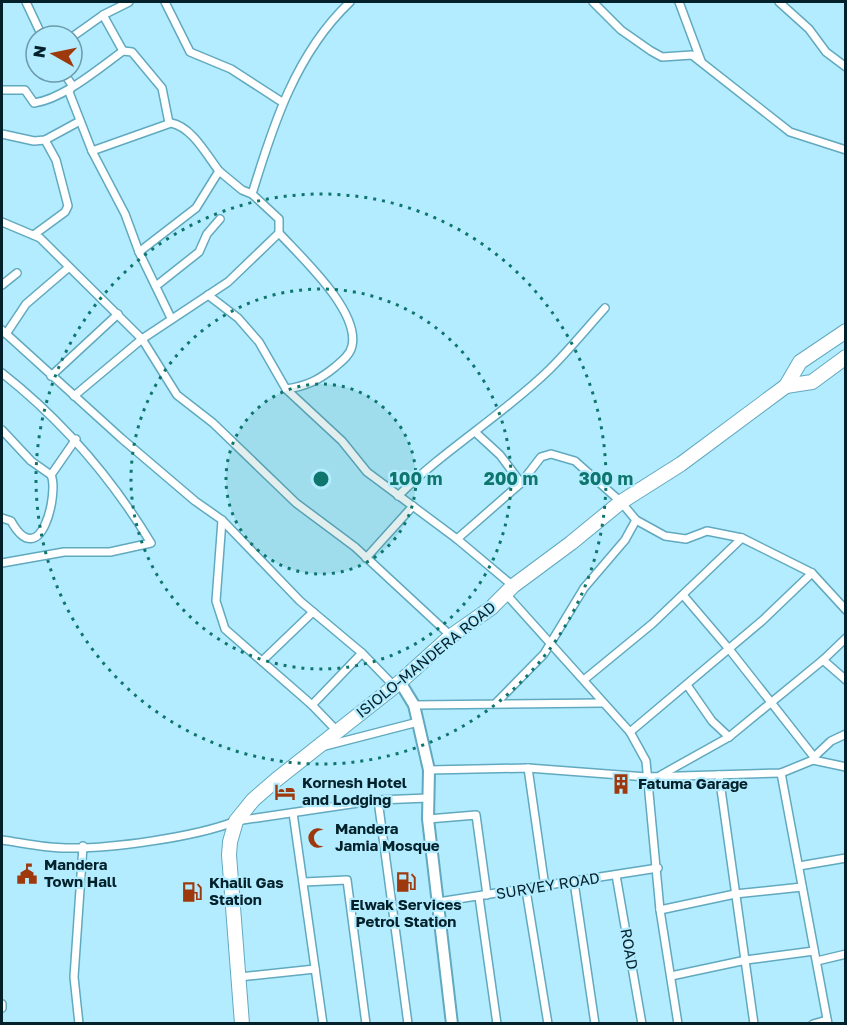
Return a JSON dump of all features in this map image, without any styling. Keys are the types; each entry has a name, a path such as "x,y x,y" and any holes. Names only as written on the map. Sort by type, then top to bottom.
{"highway":[{"path":"786,386 800,362 846,330"},
{"path":"786,386 812,382 846,357"},
{"name":"ISIOLO-MANDERA ROAD","path":"242,1023 229,855 236,821 253,800 397,684 451,636 491,608 509,589 541,567 621,502 681,464 786,386"}],"main road":[{"path":"397,684 414,705 429,771 428,819 452,1023"}],"street":[{"path":"26,2 36,24"},
{"path":"84,28 103,15 129,2"},
{"path":"165,2 190,52 231,69 282,102"},
{"path":"252,194 282,102 308,54 333,18 350,2"},
{"path":"593,2 637,43 662,57 680,53 692,55 790,132 846,150"},
{"path":"603,11 605,2"},
{"path":"679,2 701,61"},
{"path":"779,2 809,29 826,52 846,67"},
{"path":"103,15 123,51 135,54 162,88 169,123"},
{"path":"2,90 25,90 34,103 58,96 123,51"},
{"path":"72,85 69,92 92,151 125,214 139,252 171,318"},
{"path":"2,134 34,141 45,140 80,121"},
{"path":"92,151 169,123 179,124 192,136 219,171 242,190 252,194 279,219 279,233 336,298 352,337 350,352 326,374 306,387 286,389"},
{"path":"35,234 67,209 59,170 45,140"},
{"path":"139,252 196,208 219,171"},
{"path":"156,286 199,252 207,234 220,219"},
{"path":"2,222 35,234 142,339 177,395 213,423 296,503 332,528 451,636"},
{"path":"74,396 142,339 228,282 279,233"},
{"path":"68,268 26,304 4,332 51,376 195,501 222,520 313,612 397,684"},
{"path":"2,285 17,273"},
{"path":"208,294 238,318 259,342 286,389 342,441 367,472 457,539 509,589 550,642 630,732 646,761 660,910 678,1023"},
{"path":"398,495 435,460 475,432 549,370 605,308"},
{"path":"51,376 118,314"},
{"path":"2,373 53,415 76,439 116,486 151,543 110,552 64,552 2,563"},
{"path":"2,430 31,461 51,475 53,481 43,530 38,537 26,538 18,533 11,521 2,518"},
{"path":"475,432 500,455 521,483"},
{"path":"51,475 76,439"},
{"path":"457,539 521,483 541,457 551,454 575,460 621,502 636,520 665,536 686,539 707,531 742,538 812,573 846,610"},
{"path":"366,558 413,506"},
{"path":"222,520 216,580 219,615 225,629 312,705 338,732"},
{"path":"496,703 532,669 584,588 625,540 636,520"},
{"path":"585,679 683,595 742,538"},
{"path":"630,732 729,649 812,573"},
{"path":"683,595 772,702 814,759 846,767"},
{"path":"262,661 313,612"},
{"path":"659,777 729,737 823,660 846,638"},
{"path":"312,705 362,652"},
{"path":"823,660 846,680"},
{"path":"687,685 701,708 729,737"},
{"path":"414,705 602,703"},
{"path":"316,749 418,722"},
{"path":"429,771 528,768 647,777 782,773 814,759 831,741 846,734"},
{"path":"528,768 545,886"},
{"path":"782,773 827,1022 813,1023"},
{"path":"719,775 754,1023"},
{"path":"2,840 67,848 165,838 219,828 236,821 378,800 428,798"},
{"path":"378,800 408,1023"},
{"path":"293,813 323,1023"},
{"path":"428,819 476,815 487,895"},
{"path":"79,1023 74,977 83,846"},
{"path":"799,866 846,858"},
{"name":"SURVEY ROAD","path":"438,902 657,868"},
{"name":"ROAD","path":"616,875 642,1023"},
{"path":"304,882 347,880 366,1023"},
{"path":"574,882 595,1023"},
{"path":"660,910 735,894 802,887"},
{"path":"526,890 548,1023"},
{"path":"479,897 497,1023"},
{"path":"671,976 746,960 814,951"},
{"path":"817,961 846,954"},
{"path":"239,977 315,969"}],"place":[{"name":"Fatuma Garage","path":"621,784"},
{"name":"Kornesh Hotel and Lodging","path":"285,792"},
{"name":"Mandera Jamia Mosque","path":"318,838"},
{"name":"Mandera Town Hall","path":"27,874"},
{"name":"Elwak Services Petrol Station","path":"406,882"},
{"name":"Khalil Gas Station","path":"192,892"}]}
